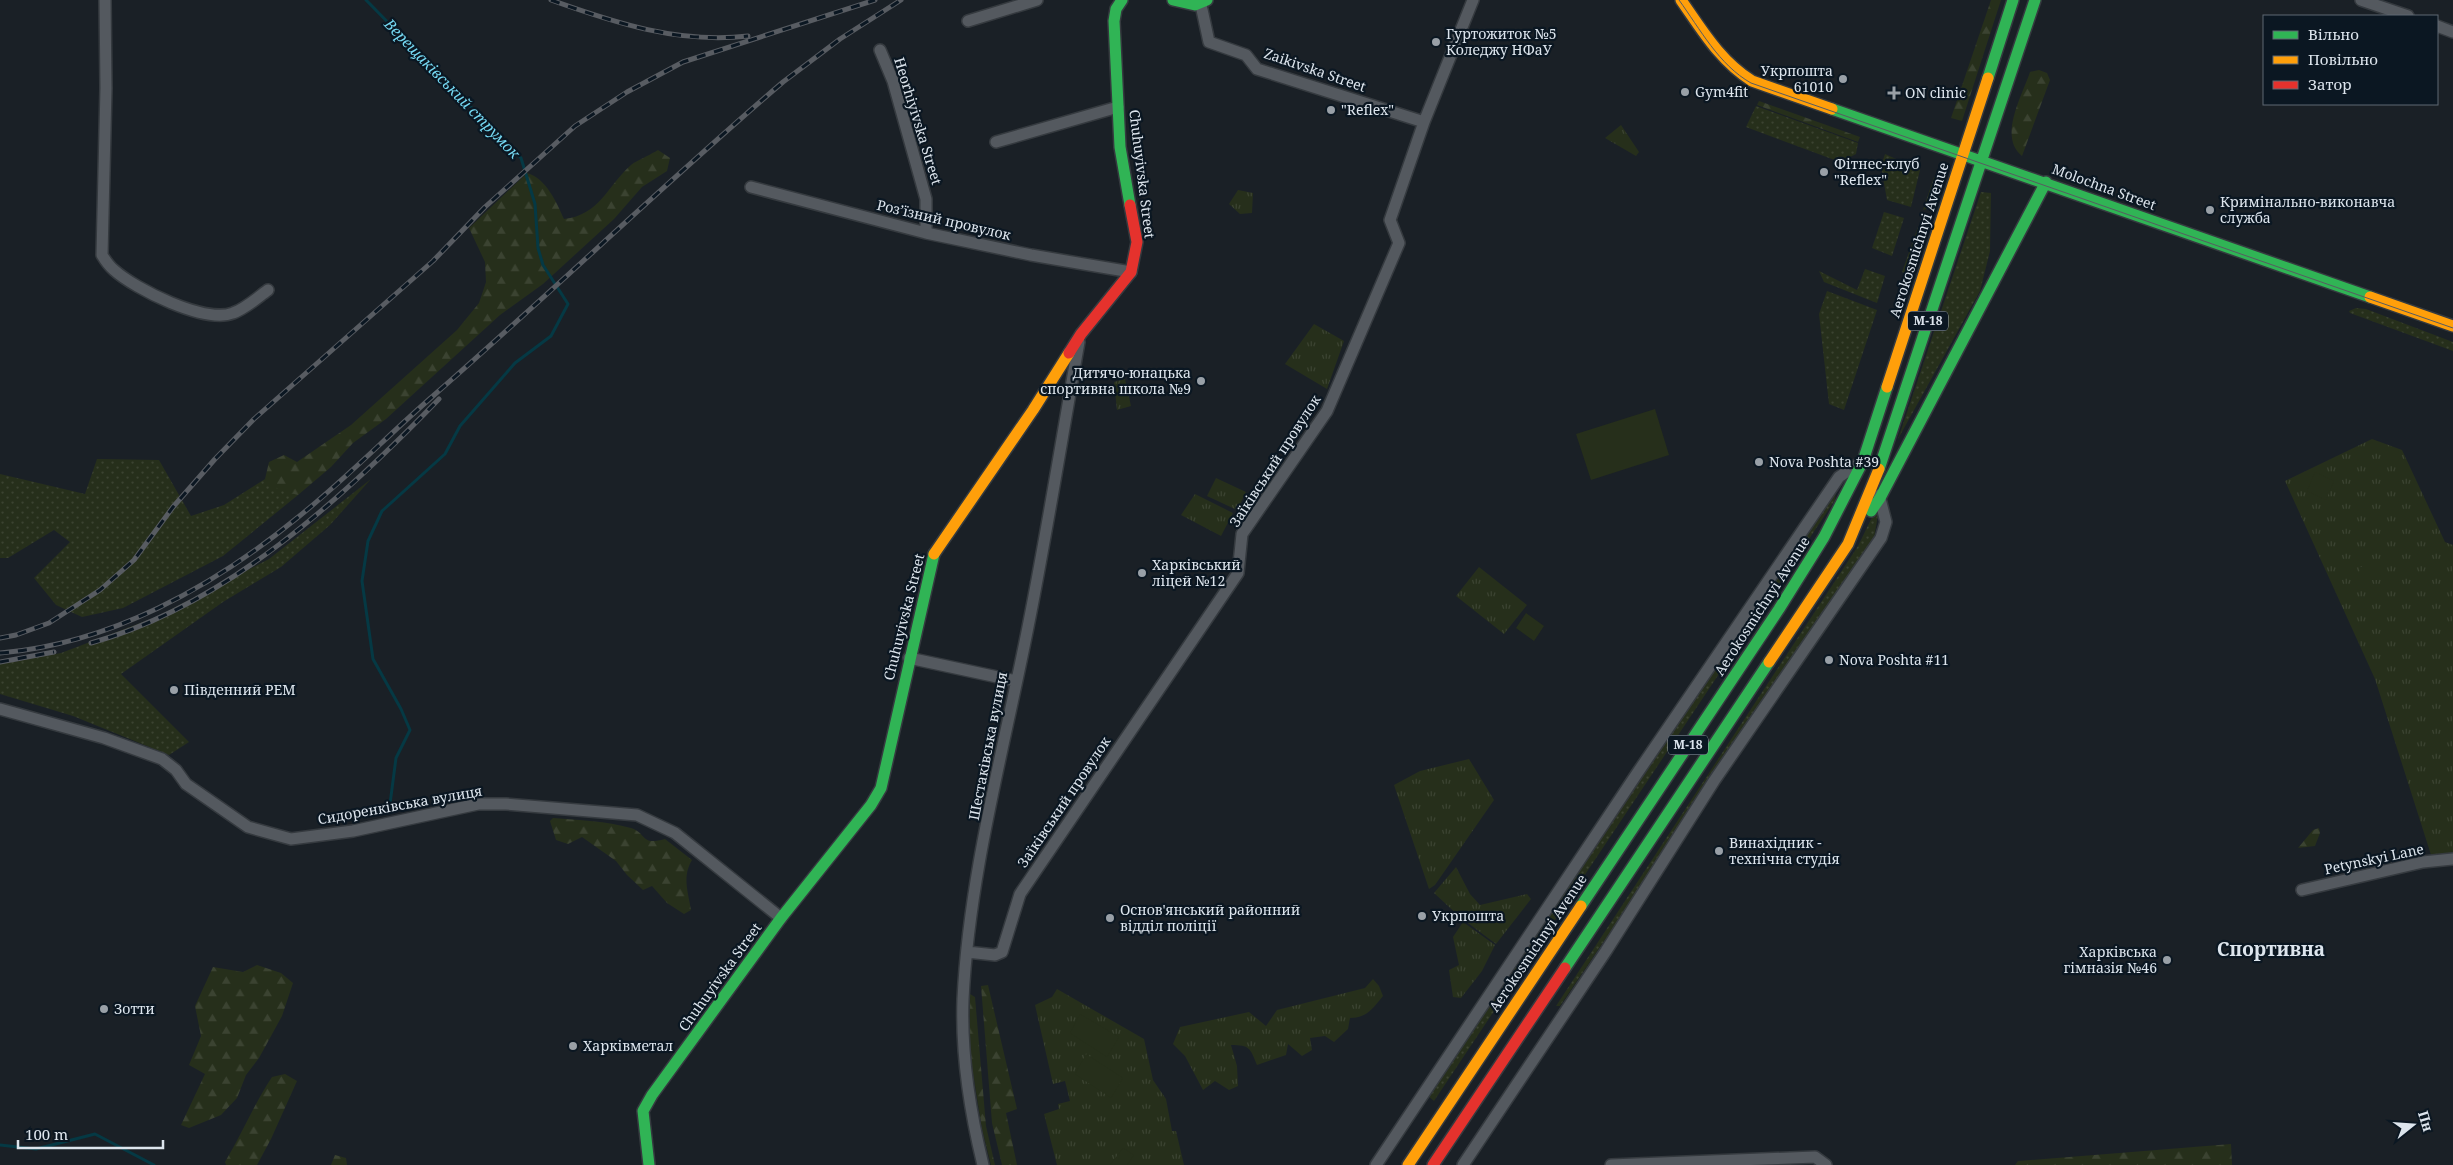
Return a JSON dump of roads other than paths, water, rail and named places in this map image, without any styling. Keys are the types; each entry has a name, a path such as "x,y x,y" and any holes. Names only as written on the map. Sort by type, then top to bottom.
{"main road":[{"name":"Chuhuyivska Street","path":"649,1165 643,1111 781,918 871,806 881,788 932,556 1033,410 1081,334 1131,272 1137,242 1120,147 1114,21 1116,9 1122,0"},
{"name":"Zaikivska Street","path":"1173,0 1204,2"},
{"name":"Molochna Street","path":"1682,0 1721,55 1745,78 2453,326"},
{"name":"Aerokosmichnyi Avenue","path":"1408,1165 1789,594 1829,531 1848,495 1863,461 2013,0"},
{"name":"М-18","path":"1433,1165 1848,544 1874,481 2035,0"},
{"path":"1848,544 1880,498 2046,182"},
{"path":"1891,430 1892,440 1897,444 1904,443 1915,434"}],"street":[{"path":"105,0 106,88 102,255 113,270 138,286 165,300 212,316 232,314 268,290"},
{"path":"968,21 1037,0"},
{"name":"Заїківський провулок","path":"967,952 995,955 1002,952 1020,894 1238,573 1242,534 1327,411 1399,243 1390,220 1424,122 1473,0"},
{"path":"2361,0 2405,15"},
{"name":"Zaikivska Street","path":"1204,2 1209,42 1246,55 1257,69 1424,122"},
{"path":"2438,26 2453,32"},
{"name":"Heorhiyivska Street","path":"880,50 893,81 926,199 926,233"},
{"path":"996,142 1118,107"},
{"name":"Роз’їзний провулок","path":"752,187 926,233 1031,255 1131,272"},
{"name":"Шестаківська вулиця","path":"983,1165 976,1134 965,1059 963,1000 967,952 981,856 1028,627 1081,334"},
{"path":"1376,1165 1638,772 1839,477 1863,461"},
{"path":"1463,1165 1606,951 1714,782 1881,538 1886,522 1874,481"},
{"path":"909,658 1016,681"},
{"name":"Сидоренківська вулиця","path":"0,709 104,738 162,759 176,770 186,784 248,827 291,838 353,831 478,804 506,804 638,815 675,833 781,918"},
{"name":"Petynskyi Lane","path":"2302,890 2423,862 2453,859"},
{"path":"1611,1165 1815,1157 1826,1165"}],"waterway":[{"name":"Верещаківський струмок","path":"366,0 521,158 535,204 538,248 543,265 568,304 551,336 515,363 460,426 445,454 382,511 368,541 362,581 373,659 401,709 410,730 396,758 390,804"},
{"name":"Верещаківський струмок","path":"0,1145 36,1149 95,1134 154,1165"}],"tram line":[{"path":"1679,0 1729,67 1751,83 2453,328"}],"railway":[{"path":"551,0 623,24 648,30 697,37 748,36"},
{"path":"0,638 16,635 49,623 100,590 134,560 173,507 215,459 254,419 433,261 485,207 575,126 627,92 683,62 875,0"},
{"path":"0,653 41,647 81,638 120,625 195,589 265,543 332,489 416,411 783,82 840,39 901,0"},
{"path":"91,643 141,626 189,603 236,575 280,544 323,510 363,474 439,399"},
{"path":"0,662 54,652"}],"place":[{"name":"Гуртожиток №5 Коледжу НФаУ","path":"1436,42"},
{"name":"Укрпошта 61010","path":"1843,79"},
{"name":"Gym4fit","path":"1685,92"},
{"name":"ON clinic","path":"1894,93"},
{"name":"\"Reflex\"","path":"1331,110"},
{"name":"Фітнес-клуб \"Reflex\"","path":"1824,172"},
{"name":"Кримінально-виконавча служба","path":"2210,210"},
{"name":"Дитячо-юнацька спортивна школа №9","path":"1201,381"},
{"name":"Nova Poshta #39","path":"1759,462"},
{"name":"Харківський ліцей №12","path":"1142,573"},
{"name":"Nova Poshta #11","path":"1829,660"},
{"name":"Південний РЕМ","path":"174,690"},
{"name":"Винахідник - технічна студія","path":"1719,851"},
{"name":"Укрпошта","path":"1422,916"},
{"name":"Основ'янський районний відділ поліції","path":"1110,918"},
{"name":"Харківська гімназія №46","path":"2167,960"},
{"name":"Зотти","path":"104,1009"},
{"name":"Харківметал","path":"573,1046"}],"district":[{"name":"Спортивна","path":"2271,949"}]}
